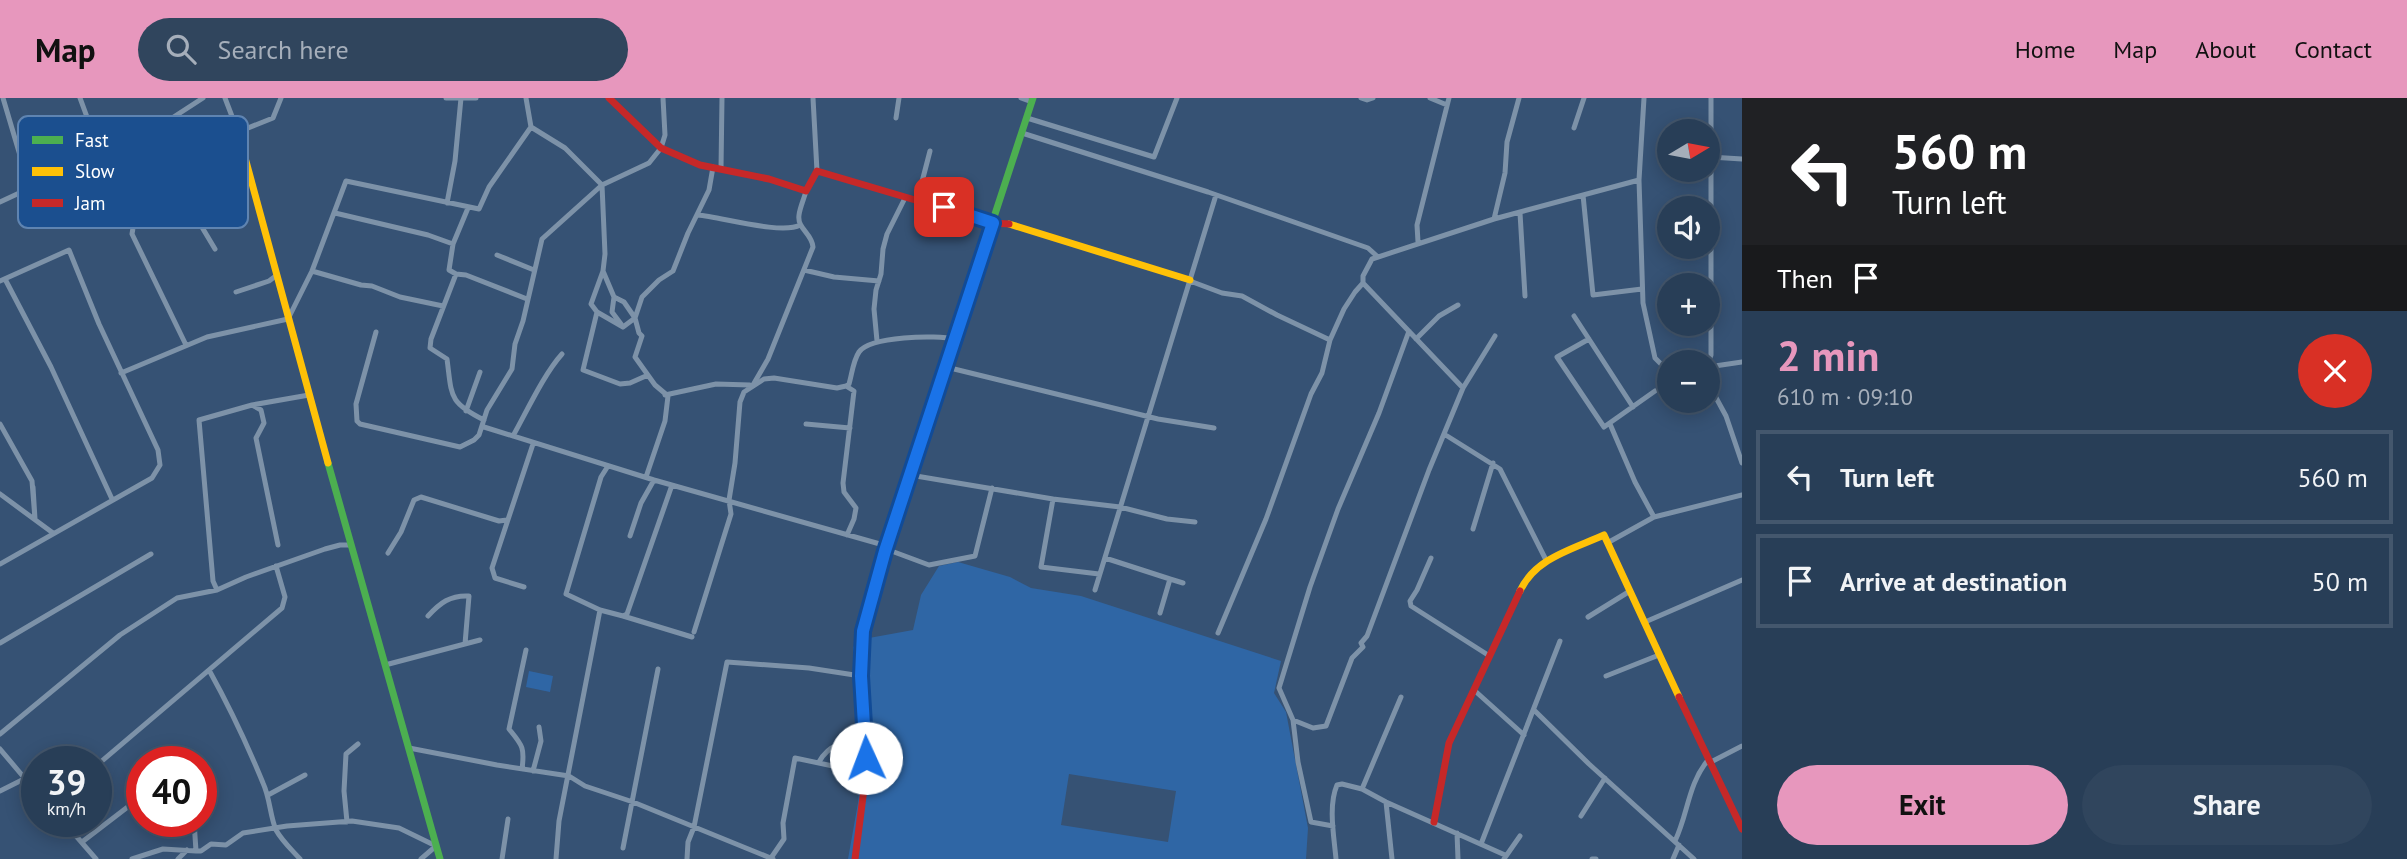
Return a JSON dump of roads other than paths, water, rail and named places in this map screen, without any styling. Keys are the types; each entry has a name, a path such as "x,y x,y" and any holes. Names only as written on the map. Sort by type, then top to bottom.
{"street":[{"path":"4,98 18,147"},
{"path":"79,98 86,116"},
{"path":"175,116 203,98"},
{"path":"225,98 232,116"},
{"path":"248,128 273,118 281,98"},
{"path":"446,98 476,98"},
{"path":"447,203 455,161 461,98"},
{"path":"288,319 312,271 346,181 477,210 481,208 489,187 531,127 526,98"},
{"path":"609,98 661,148 700,165 769,179 806,191"},
{"path":"376,332 356,404 357,421 360,424 460,447 474,440 496,394 512,369 515,344 539,247 546,234 602,185 649,163 661,148 665,135 663,98"},
{"path":"623,327 635,318 642,297 659,280 673,271 683,242 709,190 717,168 722,98"},
{"path":"753,385 768,359 813,243 800,225 799,216 806,191 817,171 813,98"},
{"path":"896,118 899,98"},
{"path":"855,859 866,773 861,676 863,631 910,475 1033,100 1021,98"},
{"path":"1027,118 1154,157 1177,98"},
{"path":"1361,98 1373,98"},
{"path":"1430,98 1447,105"},
{"path":"1418,243 1417,225 1449,98"},
{"path":"1494,219 1505,173 1507,142 1519,98"},
{"path":"1574,128 1584,98"},
{"path":"1644,98 1639,180 1642,289 1657,360"},
{"path":"1711,98 1711,119"},
{"path":"531,127 565,148 602,185 605,238 603,271 591,304 597,312 623,327"},
{"path":"1022,133 1216,195 1368,248 1378,257"},
{"path":"918,201 930,151"},
{"path":"1720,158 1742,159"},
{"path":"248,163 288,319 440,859"},
{"path":"817,171 993,223 1004,222 1190,280 1222,293 1242,296 1277,316 1330,340"},
{"path":"1218,633 1266,519 1311,394 1322,373 1330,340 1344,309 1363,283 1363,275 1372,259 1494,219 1639,180"},
{"path":"1710,182 1711,350"},
{"path":"0,202 18,194"},
{"path":"1095,590 1216,195"},
{"path":"1583,195 1593,295 1642,289"},
{"path":"877,341 874,309 887,234 905,198"},
{"path":"468,208 453,244 449,270 527,299"},
{"path":"335,213 428,235 453,244"},
{"path":"1520,213 1525,296"},
{"path":"698,215 777,227 791,228 800,225"},
{"path":"133,228 132,234 186,345"},
{"path":"202,228 215,249"},
{"path":"0,564 152,478 160,465 158,450 121,373 69,250 3,280 51,367 112,499"},
{"path":"497,255 534,270"},
{"path":"804,270 834,277 879,281"},
{"path":"312,271 372,286 400,297 443,306"},
{"path":"603,271 614,297 612,312 623,327"},
{"path":"456,274 430,348 447,359 450,390 454,399 484,423 513,436 887,547 929,565 975,556 992,488"},
{"path":"236,292 269,281 277,275"},
{"path":"1363,283 1463,388"},
{"path":"614,297 624,302 635,318 642,336 635,357 665,395 668,405 646,477"},
{"path":"1416,339 1439,316 1458,305"},
{"path":"597,312 583,370 620,384 630,383 648,375"},
{"path":"1574,316 1633,407"},
{"path":"121,373 207,337 288,319"},
{"path":"1333,826 1311,822 1298,762 1293,720 1279,688 1284,664 1338,509 1379,413 1409,331"},
{"path":"846,386 861,349 877,341 932,336 955,340"},
{"path":"1293,720 1313,728 1326,726 1352,658 1363,647 1361,643 1367,636 1463,388 1495,337"},
{"path":"1589,339 1557,357 1604,427 1656,391"},
{"path":"513,436 550,367 562,354"},
{"path":"1720,364 1742,362"},
{"path":"946,367 1148,416 1214,428"},
{"path":"466,411 480,372"},
{"path":"608,466 601,477 566,594 600,610 693,635 732,514 729,500 740,402 744,392 753,385 774,378 837,388 846,386 855,394 843,483 845,492 856,508 848,535"},
{"path":"665,395 716,384 753,385"},
{"path":"217,590 213,581 199,421 253,405 309,395"},
{"path":"253,405 261,410 264,423 256,438 278,545"},
{"path":"1720,405 1742,463"},
{"path":"0,424 30,474 36,519"},
{"path":"806,424 850,428"},
{"path":"1610,424 1635,482 1654,517"},
{"path":"1444,434 1493,463 1505,475 1546,560"},
{"path":"524,587 495,578 492,572 534,444"},
{"path":"1473,529 1493,463"},
{"path":"910,475 1120,508 1195,523"},
{"path":"630,536 641,503 654,480"},
{"path":"623,616 631,607 672,485"},
{"path":"0,494 53,533"},
{"path":"1609,542 1654,517 1742,495"},
{"path":"388,554 401,532 414,500 421,497 499,521 508,520"},
{"path":"1053,499 1041,567 1099,575"},
{"path":"1434,822 1449,743 1526,576 1546,560 1604,536 1708,762 1742,829"},
{"path":"0,734 120,635 177,598 217,590 276,566 340,545 351,545"},
{"path":"0,643 151,554"},
{"path":"1105,558 1183,583"},
{"path":"1431,558 1410,601 1411,606 1488,655"},
{"path":"112,752 284,604 285,597 276,566"},
{"path":"1160,613 1170,579"},
{"path":"1644,622 1742,580"},
{"path":"1588,617 1630,590"},
{"path":"428,616 441,601 469,596 465,644"},
{"path":"556,859 559,821 600,610"},
{"path":"385,665 480,640"},
{"path":"1481,844 1560,641"},
{"path":"522,769 521,741 509,729 526,650"},
{"path":"1606,676 1659,654"},
{"path":"687,859 688,842 694,827 727,662 809,668 861,676"},
{"path":"623,848 658,669"},
{"path":"209,670 226,701 268,795 275,829 300,859"},
{"path":"1474,690 1524,735"},
{"path":"1362,789 1401,697"},
{"path":"1534,710 1694,859"},
{"path":"533,771 541,741 539,727"},
{"path":"819,762 831,746 839,743 866,743"},
{"path":"347,822 344,791 346,754 358,744"},
{"path":"1673,859 1689,794 1699,770 1708,762 1742,746"},
{"path":"409,748 569,776 585,786 633,802 772,858 784,839 783,823 795,758 866,773"},
{"path":"0,749 21,775"},
{"path":"268,795 305,775"},
{"path":"1581,816 1605,778"},
{"path":"0,791 21,780"},
{"path":"1336,859 1334,797 1337,785 1342,783 1362,789 1386,803 1434,822 1505,857 1520,836"},
{"path":"1386,803 1392,859"},
{"path":"82,842 126,808"},
{"path":"502,859 508,819"},
{"path":"132,859 163,849 201,851 211,844 226,845 243,833 362,821 399,828 436,846"},
{"path":"1457,833 1458,859"},
{"path":"77,837 96,859"},
{"path":"195,837 196,851"},
{"path":"421,859 436,846"},
{"path":"178,859 187,850"}]}
